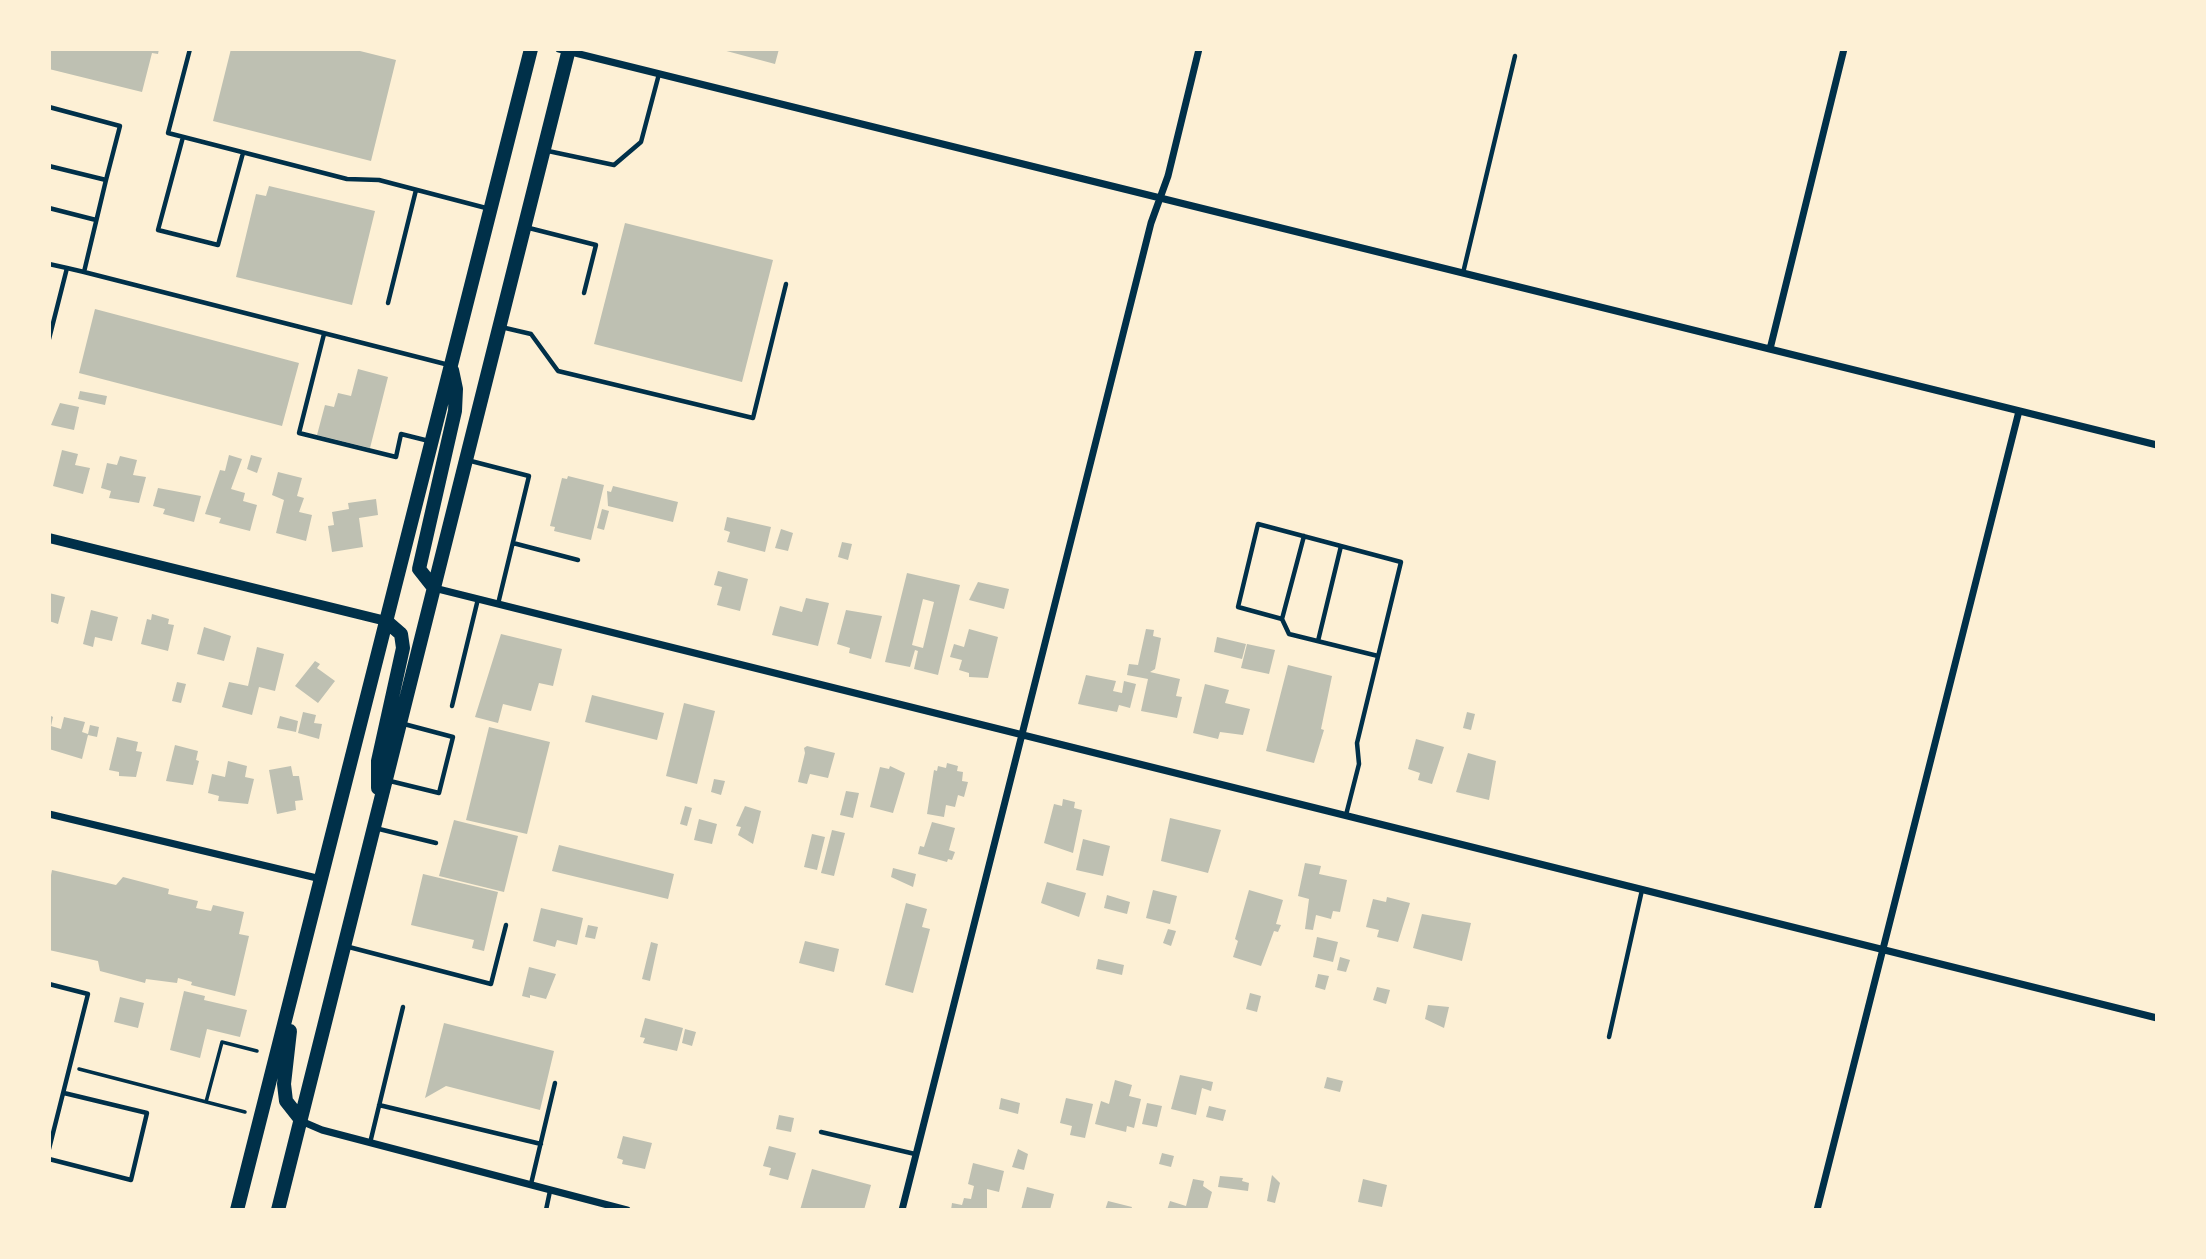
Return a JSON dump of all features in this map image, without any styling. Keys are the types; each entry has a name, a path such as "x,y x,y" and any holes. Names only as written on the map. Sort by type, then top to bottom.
{"main road":[{"path":"237,1210 531,49"},
{"path":"278,1210 544,150 566,50"},
{"path":"434,588 419,569 454,411 456,389 451,366"},
{"path":"375,821 378,761 403,648 401,634 386,621"},
{"path":"297,974 284,1084 286,1101 300,1120"}],"street":[{"path":"902,1210 1147,236 1160,198 1199,49"},
{"path":"1770,349 1844,49"},
{"path":"566,50 2157,445"},
{"path":"1817,1210 2019,411"},
{"path":"49,538 386,621"},
{"path":"434,588 2157,1018"},
{"path":"49,814 321,879"},
{"path":"300,1120 322,1130 627,1210"}],"lane":[{"path":"190,49 168,133 347,179 380,180 491,210"},
{"path":"1463,273 1515,56"},
{"path":"544,150 614,165 641,142 659,74"},
{"path":"49,107 120,126 84,272"},
{"path":"183,137 158,230 218,245 243,153"},
{"path":"49,166 106,180"},
{"path":"388,303 416,190"},
{"path":"49,208 96,220"},
{"path":"524,227 596,245 584,293"},
{"path":"49,264 451,366"},
{"path":"49,339 67,268"},
{"path":"499,326 531,334 558,371 753,418 786,284"},
{"path":"324,334 299,433 396,457 401,434 432,441"},
{"path":"466,460 529,476 498,604"},
{"path":"1282,618 1238,607 1258,524 1401,562 1357,743 1359,764 1346,815"},
{"path":"1304,536 1282,618 1289,634 1378,656"},
{"path":"513,543 578,560"},
{"path":"1318,641 1341,546"},
{"path":"452,706 478,599"},
{"path":"386,779 439,793 442,782 453,737 400,723"},
{"path":"375,821 436,842"},
{"path":"1609,1037 1642,889"},
{"path":"344,946 491,984 506,925"},
{"path":"49,984 88,994 49,1149"},
{"path":"370,1143 403,1007"},
{"path":"530,1186 555,1083"},
{"path":"49,1159 131,1180 147,1113 64,1093"},
{"path":"379,1105 541,1144"},
{"path":"821,1132 916,1154"},
{"path":"546,1210 550,1191"}],"path":[{"path":"206,1102 222,1042 257,1051"},
{"path":"70,1067 261,1116"}],"building":[{"path":"49,49 159,49 158,54 152,53 142,92 49,69"},
{"path":"231,49 352,49 396,60 371,161 213,121"},
{"path":"719,49 779,49 775,64"},
{"path":"269,186 375,211 352,305 236,277 256,194 266,196"},
{"path":"625,223 773,260 742,382 594,344"},
{"path":"95,309 299,363 282,426 79,373"},
{"path":"358,369 388,377 370,448 317,435 325,405 334,407 338,393 351,396"},
{"path":"80,391 107,396 105,405 78,399"},
{"path":"60,403 79,407 74,430 51,425"},
{"path":"62,450 78,454 75,465 90,468 83,494 53,486"},
{"path":"229,455 242,459 231,489 245,493 243,501 257,505 250,531 219,523 221,518 205,514 220,470 225,471"},
{"path":"251,455 262,458 257,473 247,469"},
{"path":"120,456 137,460 133,475 146,477 139,503 109,498 111,491 101,488 107,463 117,465"},
{"path":"278,472 302,478 297,496 304,498 299,512 312,515 306,541 276,533 284,500 272,495"},
{"path":"568,476 604,485 591,540 554,531 555,527 550,526 562,478 567,479"},
{"path":"613,486 678,502 673,522 608,506 607,491 611,492"},
{"path":"158,488 201,496 194,522 163,514 165,509 153,506"},
{"path":"376,499 378,515 359,518 363,547 332,552 328,526 334,525 332,512 349,509 348,503"},
{"path":"602,509 609,511 604,530 597,528"},
{"path":"727,517 771,527 765,552 727,542 730,532 724,530"},
{"path":"781,529 793,533 788,551 775,548"},
{"path":"842,542 852,544 848,560 838,557"},
{"path":"718,571 748,579 740,611 717,605 722,587 714,585"},
{"path":"907,573 960,585 938,675 914,669 918,651 915,650 910,667 885,662","holes":["923,599 934,602 923,648 912,645"]},
{"path":"978,582 1009,589 1004,609 969,600"},
{"path":"49,593 65,597 58,624 49,621"},
{"path":"806,598 829,603 818,646 772,635 780,606 802,612"},
{"path":"91,610 118,617 112,641 95,637 93,647 83,644"},
{"path":"846,610 882,616 871,659 849,653 850,648 837,644"},
{"path":"152,614 169,619 168,624 174,625 168,651 141,644 147,619 151,620"},
{"path":"204,627 231,636 224,661 197,654"},
{"path":"969,629 998,637 988,678 969,677 969,673 959,670 962,660 950,657 954,644 964,647"},
{"path":"1146,629 1154,630 1153,636 1161,638 1155,669 1150,672 1180,679 1176,696 1182,697 1177,718 1141,711 1148,679 1127,675 1129,664 1138,665"},
{"path":"501,634 562,649 553,686 539,683 531,711 503,704 498,723 475,717"},
{"path":"1217,637 1246,644 1242,659 1214,652"},
{"path":"1247,644 1275,650 1269,674 1241,668"},
{"path":"257,647 284,654 275,691 259,687 252,715 222,707 229,682 248,686"},
{"path":"315,661 320,664 317,668 335,681 318,703 295,686"},
{"path":"1288,665 1332,676 1321,729 1324,730 1314,763 1266,751"},
{"path":"1086,675 1116,681 1113,691 1122,693 1124,681 1136,684 1130,708 1119,705 1117,712 1078,704"},
{"path":"177,682 186,684 181,703 172,701"},
{"path":"1205,684 1229,690 1225,703 1250,709 1243,735 1220,732 1218,739 1193,733"},
{"path":"592,695 664,713 657,740 585,722"},
{"path":"684,703 715,711 697,784 666,776"},
{"path":"303,712 316,715 314,723 322,724 319,739 298,733"},
{"path":"1467,712 1475,714 1471,730 1463,728"},
{"path":"49,715 53,717 51,726 61,729 64,717 85,722 82,732 88,734 90,725 99,727 97,737 88,735 82,759 49,749"},
{"path":"280,716 298,721 296,732 277,728"},
{"path":"489,727 550,742 527,834 466,820"},
{"path":"117,737 138,742 136,751 142,752 136,777 119,776 119,772 109,770"},
{"path":"1416,739 1444,747 1432,784 1418,780 1420,773 1408,769"},
{"path":"175,745 198,751 196,760 199,761 193,785 166,781"},
{"path":"807,746 835,753 828,778 810,774 807,784 798,782 804,748"},
{"path":"1468,753 1496,761 1489,800 1456,792"},
{"path":"228,761 247,766 245,777 254,779 248,804 218,801 219,796 208,793 212,774 225,777"},
{"path":"947,763 958,766 957,771 963,772 962,781 968,782 964,797 958,795 955,807 946,805 944,817 927,814 934,770 937,771 938,766 946,768"},
{"path":"291,766 293,776 299,776 303,800 295,801 296,810 277,814 269,770"},
{"path":"890,766 905,773 893,813 870,807 880,767 889,769"},
{"path":"714,779 725,781 721,795 711,792"},
{"path":"846,791 859,793 853,818 840,815"},
{"path":"1063,799 1075,802 1074,808 1082,810 1073,853 1044,843 1054,804 1062,806"},
{"path":"685,806 692,808 687,826 680,824"},
{"path":"745,806 761,811 753,844 738,835 741,827 736,826"},
{"path":"1170,818 1221,830 1208,873 1161,861"},
{"path":"699,819 717,824 712,844 694,840"},
{"path":"454,820 518,836 504,892 439,876"},
{"path":"932,822 955,828 949,850 955,852 952,860 948,859 947,862 918,854 920,846 924,847"},
{"path":"832,830 845,833 834,876 821,873"},
{"path":"812,834 825,837 817,870 804,867"},
{"path":"1083,839 1110,846 1103,876 1076,870"},
{"path":"559,845 674,874 668,899 552,871"},
{"path":"1305,863 1321,866 1319,874 1347,880 1340,912 1333,911 1331,919 1316,915 1313,930 1305,929 1309,899 1298,896"},
{"path":"893,868 916,874 913,887 891,877"},
{"path":"52,870 116,885 123,877 169,889 168,894 198,901 196,908 211,911 213,905 244,912 239,934 249,936 235,996 191,985 192,982 178,978 177,983 146,979 145,983 100,971 98,961 49,950 49,885"},
{"path":"423,874 498,892 484,951 472,948 474,940 411,925"},
{"path":"1047,882 1086,893 1079,917 1041,903"},
{"path":"1153,890 1177,896 1170,924 1146,918"},
{"path":"1249,890 1283,900 1276,924 1281,925 1278,932 1274,931 1261,966 1233,957 1238,941 1235,939"},
{"path":"1107,895 1130,902 1127,914 1104,908"},
{"path":"1387,897 1410,903 1398,942 1377,937 1379,930 1366,927 1373,899 1386,902"},
{"path":"906,903 927,909 922,927 930,929 913,993 885,985"},
{"path":"541,908 583,918 577,945 557,940 555,947 533,941"},
{"path":"1422,914 1471,923 1462,961 1413,948"},
{"path":"588,925 598,927 595,939 585,937"},
{"path":"1168,929 1176,931 1171,946 1163,943"},
{"path":"1317,937 1338,942 1333,962 1313,957"},
{"path":"805,941 839,949 834,972 799,963"},
{"path":"651,942 658,944 650,981 642,979"},
{"path":"1340,957 1350,960 1346,972 1337,970"},
{"path":"1098,959 1124,965 1122,975 1096,969"},
{"path":"529,967 556,974 546,999 522,996"},
{"path":"1318,974 1329,976 1325,990 1315,987"},
{"path":"1377,987 1390,990 1386,1004 1373,1000"},
{"path":"184,991 205,996 204,1000 247,1010 240,1037 207,1029 200,1058 170,1050"},
{"path":"1250,993 1261,996 1257,1012 1246,1009"},
{"path":"120,997 144,1003 138,1028 114,1022"},
{"path":"1428,1005 1449,1007 1444,1028 1425,1019"},
{"path":"645,1018 683,1028 677,1051 643,1043 645,1038 640,1037"},
{"path":"444,1023 554,1051 540,1110 446,1086 425,1098"},
{"path":"685,1029 696,1032 692,1046 682,1043"},
{"path":"1180,1075 1213,1082 1211,1091 1202,1088 1196,1115 1171,1109"},
{"path":"1327,1077 1343,1081 1340,1092 1324,1088"},
{"path":"1115,1080 1132,1085 1129,1096 1141,1099 1134,1128 1127,1126 1126,1132 1095,1124 1101,1101 1109,1104"},
{"path":"1001,1098 1020,1103 1018,1114 999,1109"},
{"path":"1066,1098 1093,1104 1085,1138 1070,1135 1072,1126 1060,1123"},
{"path":"1147,1103 1162,1106 1157,1127 1142,1124"},
{"path":"1209,1106 1226,1110 1223,1121 1206,1117"},
{"path":"779,1115 794,1118 791,1132 776,1129"},
{"path":"623,1136 652,1143 645,1169 622,1164 623,1160 617,1158"},
{"path":"769,1146 796,1153 788,1180 769,1175 771,1168 763,1166"},
{"path":"1018,1149 1028,1154 1024,1170 1012,1167"},
{"path":"1162,1153 1174,1156 1171,1167 1159,1164"},
{"path":"973,1163 1004,1171 999,1192 987,1189 987,1210 951,1210 952,1203 962,1205 964,1198 971,1199 974,1186 968,1184"},
{"path":"812,1169 871,1185 864,1210 800,1210"},
{"path":"1272,1175 1280,1183 1275,1203 1267,1201"},
{"path":"1220,1176 1243,1178 1242,1181 1249,1183 1248,1191 1218,1187"},
{"path":"1193,1179 1204,1181 1203,1186 1212,1192 1207,1210 1167,1210 1170,1201 1186,1206"},
{"path":"1363,1179 1387,1185 1382,1207 1358,1202"},
{"path":"1027,1187 1054,1194 1050,1210 1021,1210"},
{"path":"1108,1201 1132,1207 1131,1210 1105,1210"}]}
